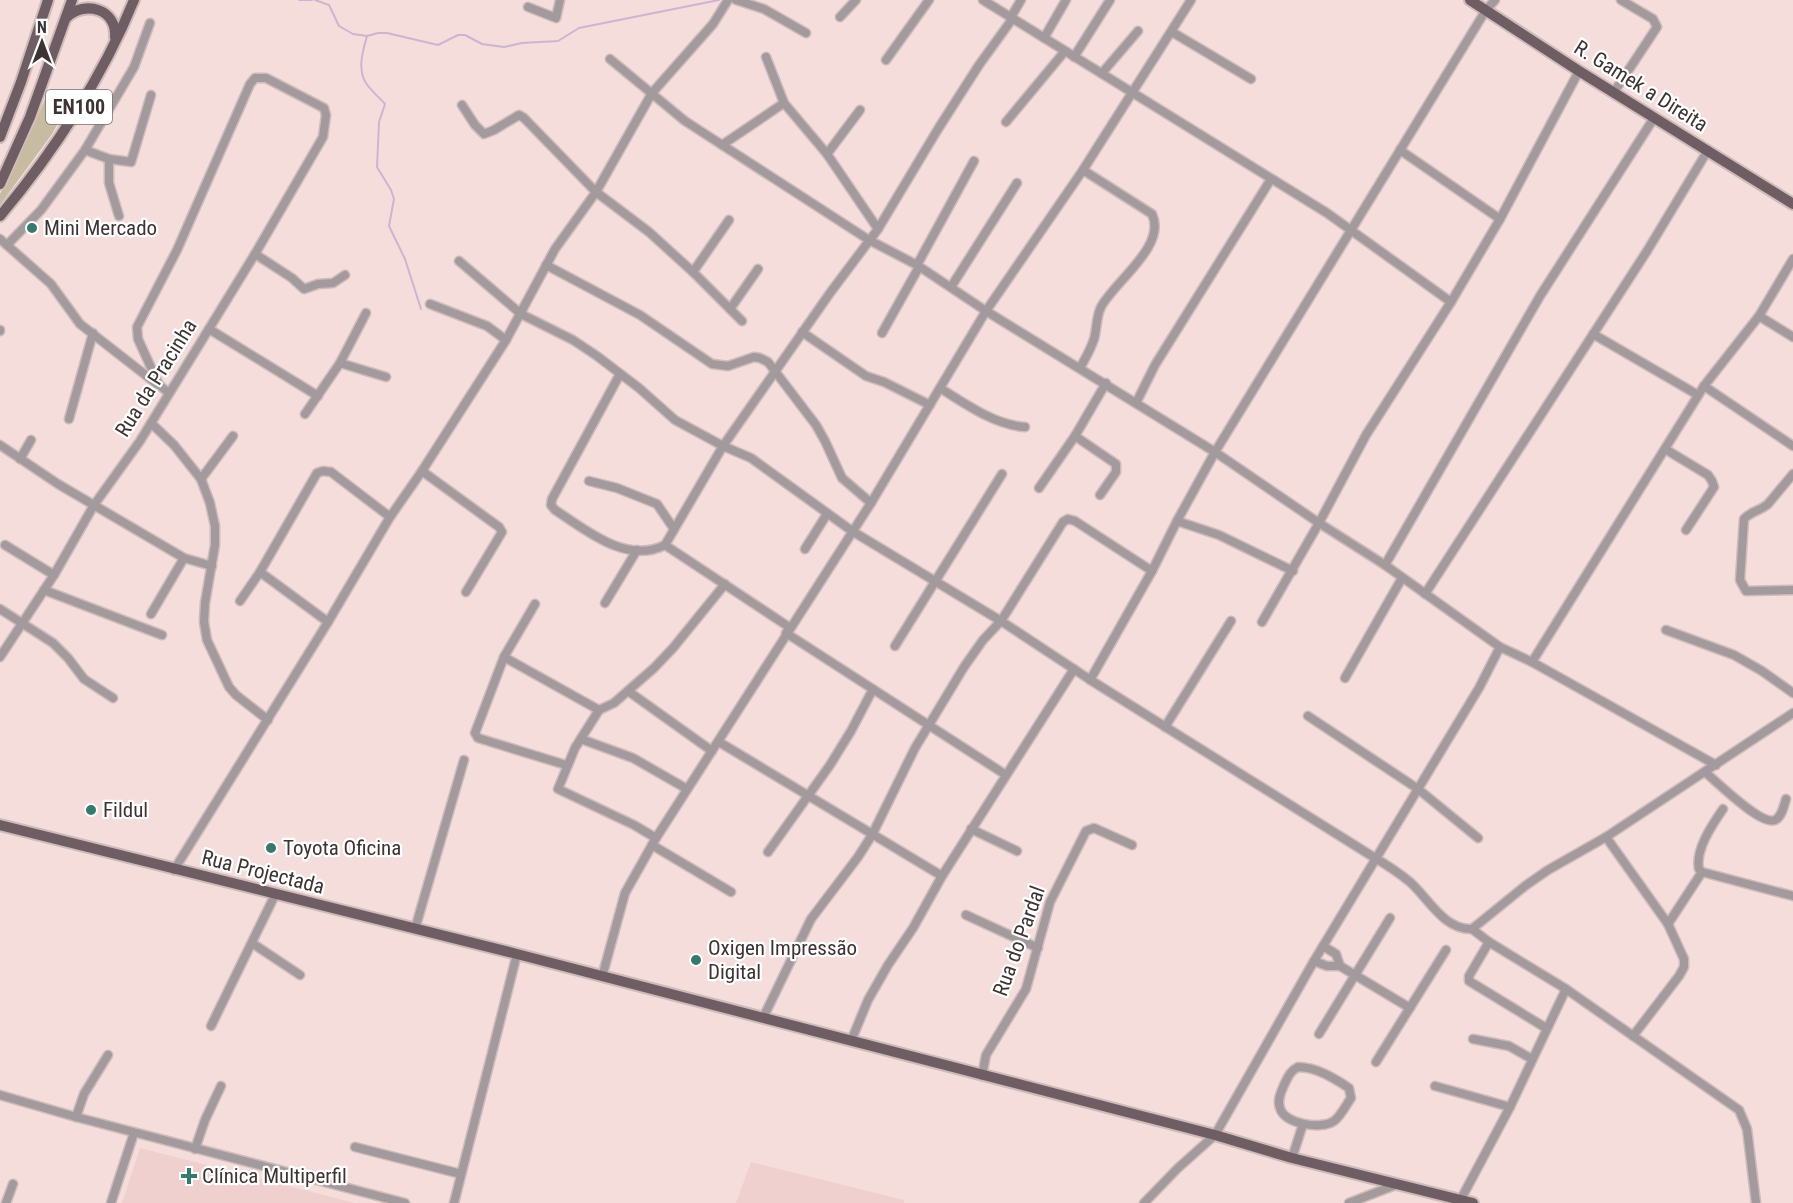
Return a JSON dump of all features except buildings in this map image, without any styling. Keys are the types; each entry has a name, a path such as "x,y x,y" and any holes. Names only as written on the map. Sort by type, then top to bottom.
{"main road":[{"name":"EN100","path":"0,138 48,0"},
{"name":"EN100","path":"0,184 30,117 72,0"},
{"name":"EN100","path":"0,216 39,168 64,131 80,105 134,0"},
{"name":"R. Gamek a Direita","path":"1470,0 1579,71 1793,204"},
{"path":"63,23 71,12 79,8 88,6 101,9 111,17 114,26 113,43"},
{"name":"Rua Projectada","path":"0,825 517,954 1215,1135 1292,1158 1473,1203"}],"street":[{"path":"528,7 556,18 560,0"},
{"path":"174,870 328,622 390,517 506,340 555,249 596,192 652,93 713,24 728,0"},
{"path":"736,0 764,9 806,33"},
{"path":"840,17 856,0"},
{"path":"886,60 929,0"},
{"path":"983,0 1352,231 1451,302"},
{"path":"621,375 552,499 551,505 555,510 603,541 627,550 657,549 664,545 723,446 802,332 878,229 944,119 1012,18 1021,0"},
{"path":"1044,38 1066,0"},
{"path":"1074,57 1110,0"},
{"path":"602,977 625,893 654,842 870,503 986,311 1083,170 1191,0"},
{"path":"1090,680 1152,571 1215,452 1486,10 1495,0"},
{"path":"1614,92 1657,27 1653,20 1621,0"},
{"path":"150,23 134,67 85,150 41,210 4,242 51,284 80,324 169,393"},
{"path":"1102,73 1138,31"},
{"path":"1172,32 1251,79"},
{"path":"1006,122 1065,51"},
{"path":"766,57 784,103 827,154 878,229"},
{"path":"610,59 685,121 869,240 918,266 986,311 1215,452 1384,565 1500,647 1532,662 1716,765"},
{"path":"1262,622 1293,571 1366,435 1451,302 1500,219 1579,71"},
{"name":"Rua da Pracinha","path":"0,657 54,575 94,505 151,423 255,254 323,137 326,111 321,106 266,78 255,78 250,84 177,250 137,327 138,339 159,385"},
{"path":"85,150 128,163 134,159 151,95"},
{"path":"722,145 784,103"},
{"path":"462,105 484,134 521,116 596,192 649,232 742,321"},
{"path":"827,154 860,110"},
{"path":"1384,565 1540,296 1654,118"},
{"path":"1400,150 1500,219"},
{"path":"1425,594 1647,251 1708,150"},
{"path":"109,159 109,183 119,216"},
{"path":"882,333 974,161"},
{"path":"1080,368 1092,347 1101,308 1145,251 1155,231 1152,214 1083,170"},
{"path":"1136,403 1155,365 1271,179"},
{"path":"951,287 1017,183"},
{"path":"693,272 729,220"},
{"path":"255,254 292,278 304,289 318,284 333,283 345,275"},
{"path":"1532,662 1698,395 1759,316 1793,259"},
{"path":"459,261 521,314 573,340 639,388 675,420 751,458 852,531 1000,621 1375,858 1410,882 1453,926 1472,929 1634,1036 1739,1110 1747,1130 1756,1203"},
{"path":"546,265 640,315 712,364 728,366 753,357 768,362 816,425 842,478 870,503"},
{"path":"730,309 758,269"},
{"path":"430,304 487,326 506,340"},
{"path":"305,414 340,363 366,313"},
{"path":"1759,316 1793,337"},
{"path":"208,329 318,396"},
{"path":"802,332 866,376 884,382 930,405"},
{"path":"69,419 93,333"},
{"path":"1593,334 1698,395"},
{"path":"340,363 386,377"},
{"path":"1039,488 1075,436 1106,383"},
{"path":"1704,386 1793,446"},
{"path":"940,388 993,418 1014,426 1025,427"},
{"path":"151,423 174,445 201,479 210,503 215,526 212,566 205,603 204,622 207,640 229,687 268,720"},
{"path":"201,479 233,436"},
{"path":"1075,436 1116,464 1116,472 1100,495"},
{"path":"20,459 31,440"},
{"path":"0,445 58,484 184,558 212,566"},
{"path":"1665,449 1708,475 1714,487 1686,530"},
{"path":"422,471 500,526 502,532 466,591"},
{"path":"240,601 260,572 317,473 332,472 390,517"},
{"path":"895,646 1002,474"},
{"path":"1793,474 1768,504 1748,514 1744,519 1740,580 1746,591 1793,590"},
{"path":"589,481 617,488 657,504 674,529"},
{"path":"805,549 827,514"},
{"path":"763,1018 811,919 872,835 928,726 983,640 1000,621 1058,529 1068,519 1075,521 1152,571"},
{"path":"1177,521 1219,535 1293,571"},
{"path":"5,545 54,575"},
{"path":"664,545 725,584 928,726 1006,775"},
{"path":"605,603 638,550"},
{"path":"150,614 184,558"},
{"path":"260,572 328,622"},
{"path":"1345,678 1402,578"},
{"path":"725,584 673,648 614,703 599,710 566,765 558,789 634,825 654,842 731,892"},
{"path":"44,590 162,635"},
{"path":"535,604 504,657 476,729 478,738 566,765"},
{"path":"0,609 52,643 68,658 84,679 113,698"},
{"path":"1165,727 1231,621"},
{"path":"1666,630 1734,655 1793,693"},
{"path":"1144,1203 1215,1135 1314,961 1479,688 1500,647"},
{"path":"504,657 599,710"},
{"path":"851,1041 868,1000 914,928 942,876 1074,669"},
{"path":"768,852 809,796 851,731 873,689"},
{"path":"628,691 712,751"},
{"path":"1472,929 1548,870 1606,837 1793,712"},
{"path":"1308,716 1418,789 1478,838"},
{"path":"581,739 633,758 687,789"},
{"path":"719,742 942,876"},
{"path":"414,929 464,760"},
{"path":"1706,771 1752,812 1769,820 1779,818 1786,799"},
{"path":"1723,809 1713,823 1704,844 1698,865 1702,872 1793,896"},
{"name":"Rua do Pardal","path":"982,1076 986,1055 1026,990 1050,902 1086,831 1094,828 1132,845"},
{"path":"971,830 1017,851"},
{"path":"1606,837 1668,924 1684,958 1684,968 1634,1036"},
{"path":"1668,924 1702,872"},
{"path":"211,1026 275,895"},
{"path":"966,915 1038,948"},
{"path":"1319,1034 1390,918"},
{"path":"1489,942 1469,976 1469,981 1546,1028"},
{"path":"252,943 300,975"},
{"path":"1323,946 1336,954 1340,966"},
{"path":"1376,1062 1446,950"},
{"path":"454,1203 517,954"},
{"path":"1314,961 1327,966 1340,966 1410,1008"},
{"path":"1461,1199 1510,1107 1566,990"},
{"path":"1473,1039 1509,1046 1532,1059"},
{"path":"76,1118 84,1094 108,1055"},
{"path":"1298,1067 1307,1067 1326,1074 1349,1088 1351,1098 1334,1121 1314,1126 1303,1124 1283,1114 1280,1108 1279,1100 1291,1071 1298,1067"},
{"path":"195,1149 205,1120 221,1086"},
{"path":"1435,1086 1510,1107"},
{"path":"0,1095 76,1118 405,1203"},
{"path":"1292,1158 1303,1124"},
{"path":"111,1203 134,1133"},
{"path":"355,1147 461,1174"},
{"path":"1349,1203 1398,1183"},
{"path":"6,1203 13,1184"}],"shaded area":[{"path":"48,92 70,102 52,134 0,205 0,194"},
{"name":"Clínica Multiperfil","path":"140,1148 355,1203 122,1203"},
{"path":"751,1162 904,1200 904,1203 736,1203"}],"waterway":[{"path":"299,0 312,0"},
{"path":"315,0 329,5 339,26 353,34 367,36 387,33 438,45 458,35 465,35 482,44 504,47 522,43 558,41 579,28 719,0"},
{"path":"367,36 362,60 363,78 385,104 379,122 377,167 394,199 389,226 405,259 421,309"}],"place":[{"name":"Mini Mercado","path":"32,228"},
{"name":"Fildul","path":"91,810"},
{"name":"Toyota Oficina","path":"271,848"},
{"name":"Oxigen Impressão Digital","path":"696,960"},
{"name":"Clínica Multiperfil","path":"189,1176"}]}
